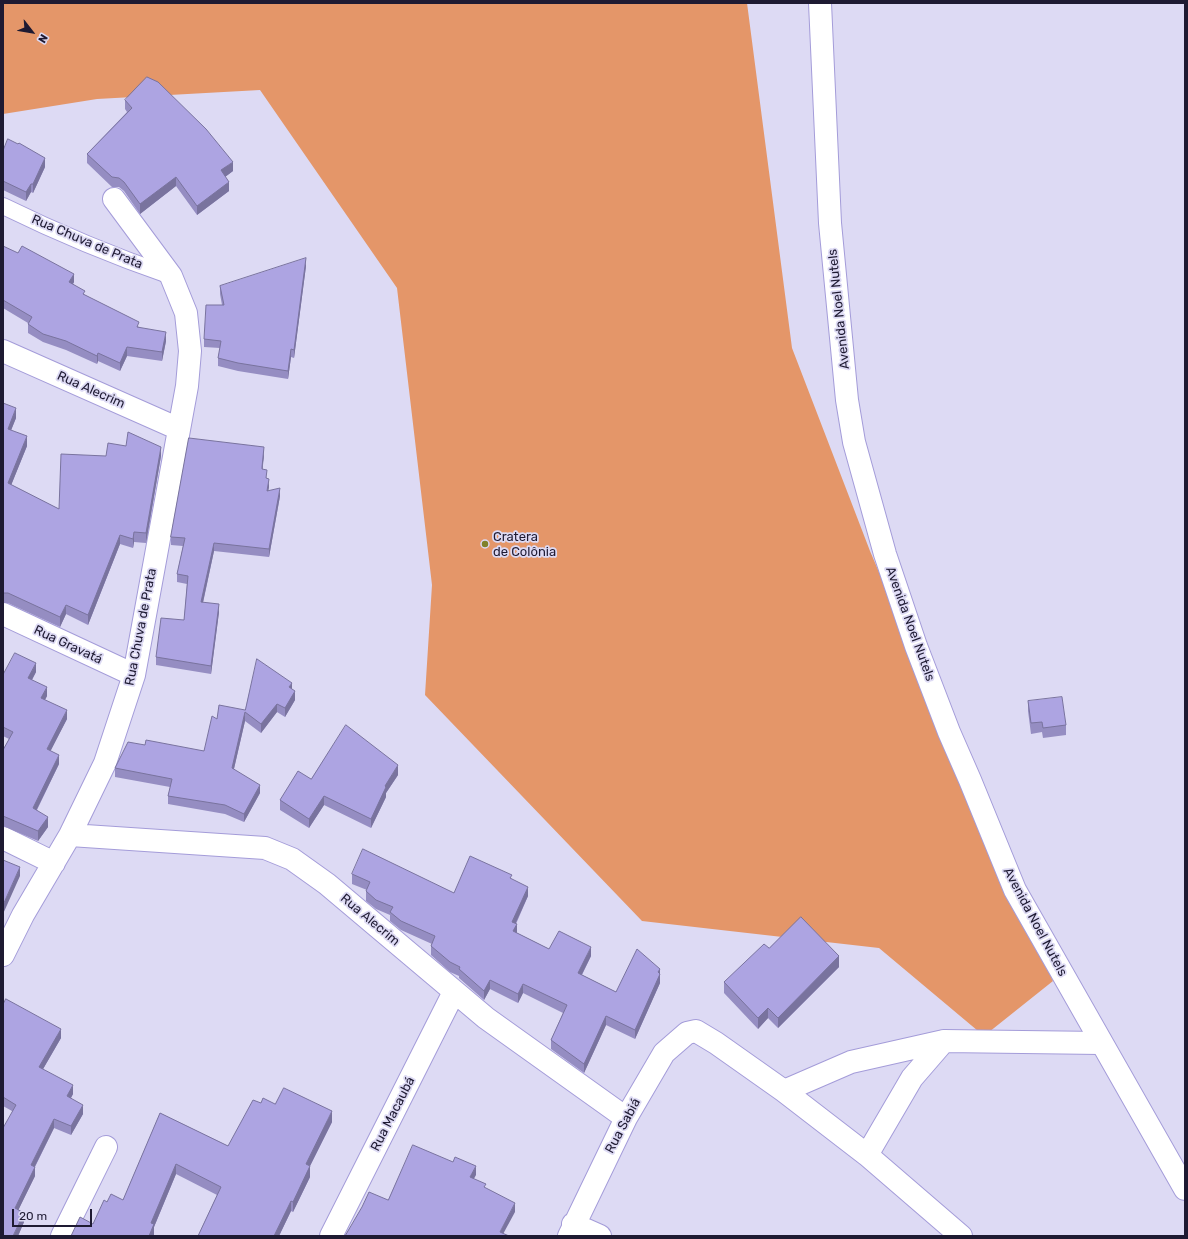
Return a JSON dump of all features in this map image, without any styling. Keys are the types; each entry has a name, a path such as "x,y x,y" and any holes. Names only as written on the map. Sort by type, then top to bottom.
{"street":[{"name":"Avenida Noel Nutels","path":"820,3 830,223 848,400 854,442 885,554 916,646 948,732 970,780 1015,890 1185,1189"},
{"name":"Rua Chuva de Prata","path":"3,955 23,915 70,835 105,763 134,675 179,429 190,351 186,313 171,276 114,199"},
{"name":"Rua Alecrim","path":"3,351 179,429"},
{"name":"Rua Gravatá","path":"3,614 134,675"},
{"name":"Rua Alecrim","path":"70,835 265,848 292,859 327,884 454,992 518,1042 626,1118"},
{"path":"3,838 54,863"},
{"name":"Rua Macaubá","path":"331,1236 454,992"},
{"name":"Rua Sabiá","path":"571,1230 626,1118 664,1053 687,1033 696,1031 716,1043 784,1091"},
{"path":"961,1236 867,1155 784,1091 851,1062 944,1041 1102,1043"},
{"path":"867,1155 912,1078 944,1041"},
{"path":"62,1236 106,1147"},
{"path":"571,1230 600,1236"}],"lane":[{"name":"Rua Chuva de Prata","path":"3,206 60,234 171,276"}],"shaded area":[{"path":"3,3 747,3 792,348 870,551 1053,981 984,1036 879,948 642,921 425,695 432,585 397,288 260,90 97,99 3,114"}],"building":[{"path":"147,77 158,82 206,129 233,162 221,170 229,182 197,206 176,177 140,204 124,182 119,178 112,177 87,154 132,108 125,100"},
{"path":"8,139 18,144 19,143 45,158 33,184 31,184 26,192 3,181 3,151"},
{"path":"3,246 18,253 22,246 74,274 69,282 85,291 83,294 139,322 137,327 166,332 162,352 127,347 120,363 98,353 97,356 66,341 43,334 28,324 32,317 3,300"},
{"path":"306,258 294,350 291,349 288,371 238,363 218,358 221,341 204,339 206,305 224,305 220,286"},
{"path":"3,403 16,408 8,429 27,436 8,483 59,509 61,454 106,456 108,443 126,446 128,432 161,447 146,533 134,532 133,539 120,535 88,615 66,605 60,617 8,593 3,593"},
{"path":"189,438 264,447 262,469 267,470 266,478 269,479 267,491 280,488 269,549 214,543 201,602 219,604 211,666 156,657 161,618 184,620 188,576 177,574 185,538 171,537"},
{"path":"15,653 36,663 28,678 47,687 41,698 67,710 47,749 59,755 33,808 48,817 38,831 3,816 3,750 13,732 3,727 3,675"},
{"path":"257,659 292,683 289,687 295,691 285,708 277,704 261,724 245,712 232,768 260,785 244,814 225,805 168,796 172,779 115,768 128,742 145,745 146,740 204,751 212,716 217,719 219,705 245,710"},
{"path":"1062,697 1066,725 1043,728 1042,722 1031,723 1028,701"},
{"path":"346,725 398,765 385,786 386,787 371,819 324,796 309,819 280,800 298,771 311,779"},
{"path":"363,849 454,893 470,856 512,875 510,878 528,887 512,922 517,924 513,931 549,949 559,931 591,947 578,973 616,992 637,949 660,969 658,972 660,974 635,1030 606,1016 584,1064 551,1040 567,1005 523,984 518,994 490,980 484,991 459,969 460,967 450,962 431,946 435,936 401,921 390,912 393,907 376,900 366,891 370,882 352,874"},
{"path":"3,860 20,867 3,905"},
{"path":"801,917 839,956 778,1018 768,1008 758,1018 724,982 764,944 769,948"},
{"path":"6,999 61,1029 39,1067 73,1085 67,1096 83,1105 71,1126 54,1119 31,1165 35,1167 15,1208 24,1213 13,1236 3,1236 3,1128 16,1105 3,1097 3,1005"},
{"path":"284,1088 332,1111 306,1164 310,1166 293,1202 291,1201 274,1236 198,1236 221,1187 176,1164 151,1223 154,1224 149,1236 71,1236 80,1217 93,1224 104,1200 107,1202 111,1194 123,1200 160,1113 228,1146 253,1100 261,1103 263,1098 275,1104"},
{"path":"413,1145 453,1162 455,1157 476,1166 470,1177 486,1184 484,1187 515,1203 500,1232 509,1236 345,1236 369,1192 388,1200"}],"place":[{"name":"Cratera de Colônia","path":"485,544"}]}
